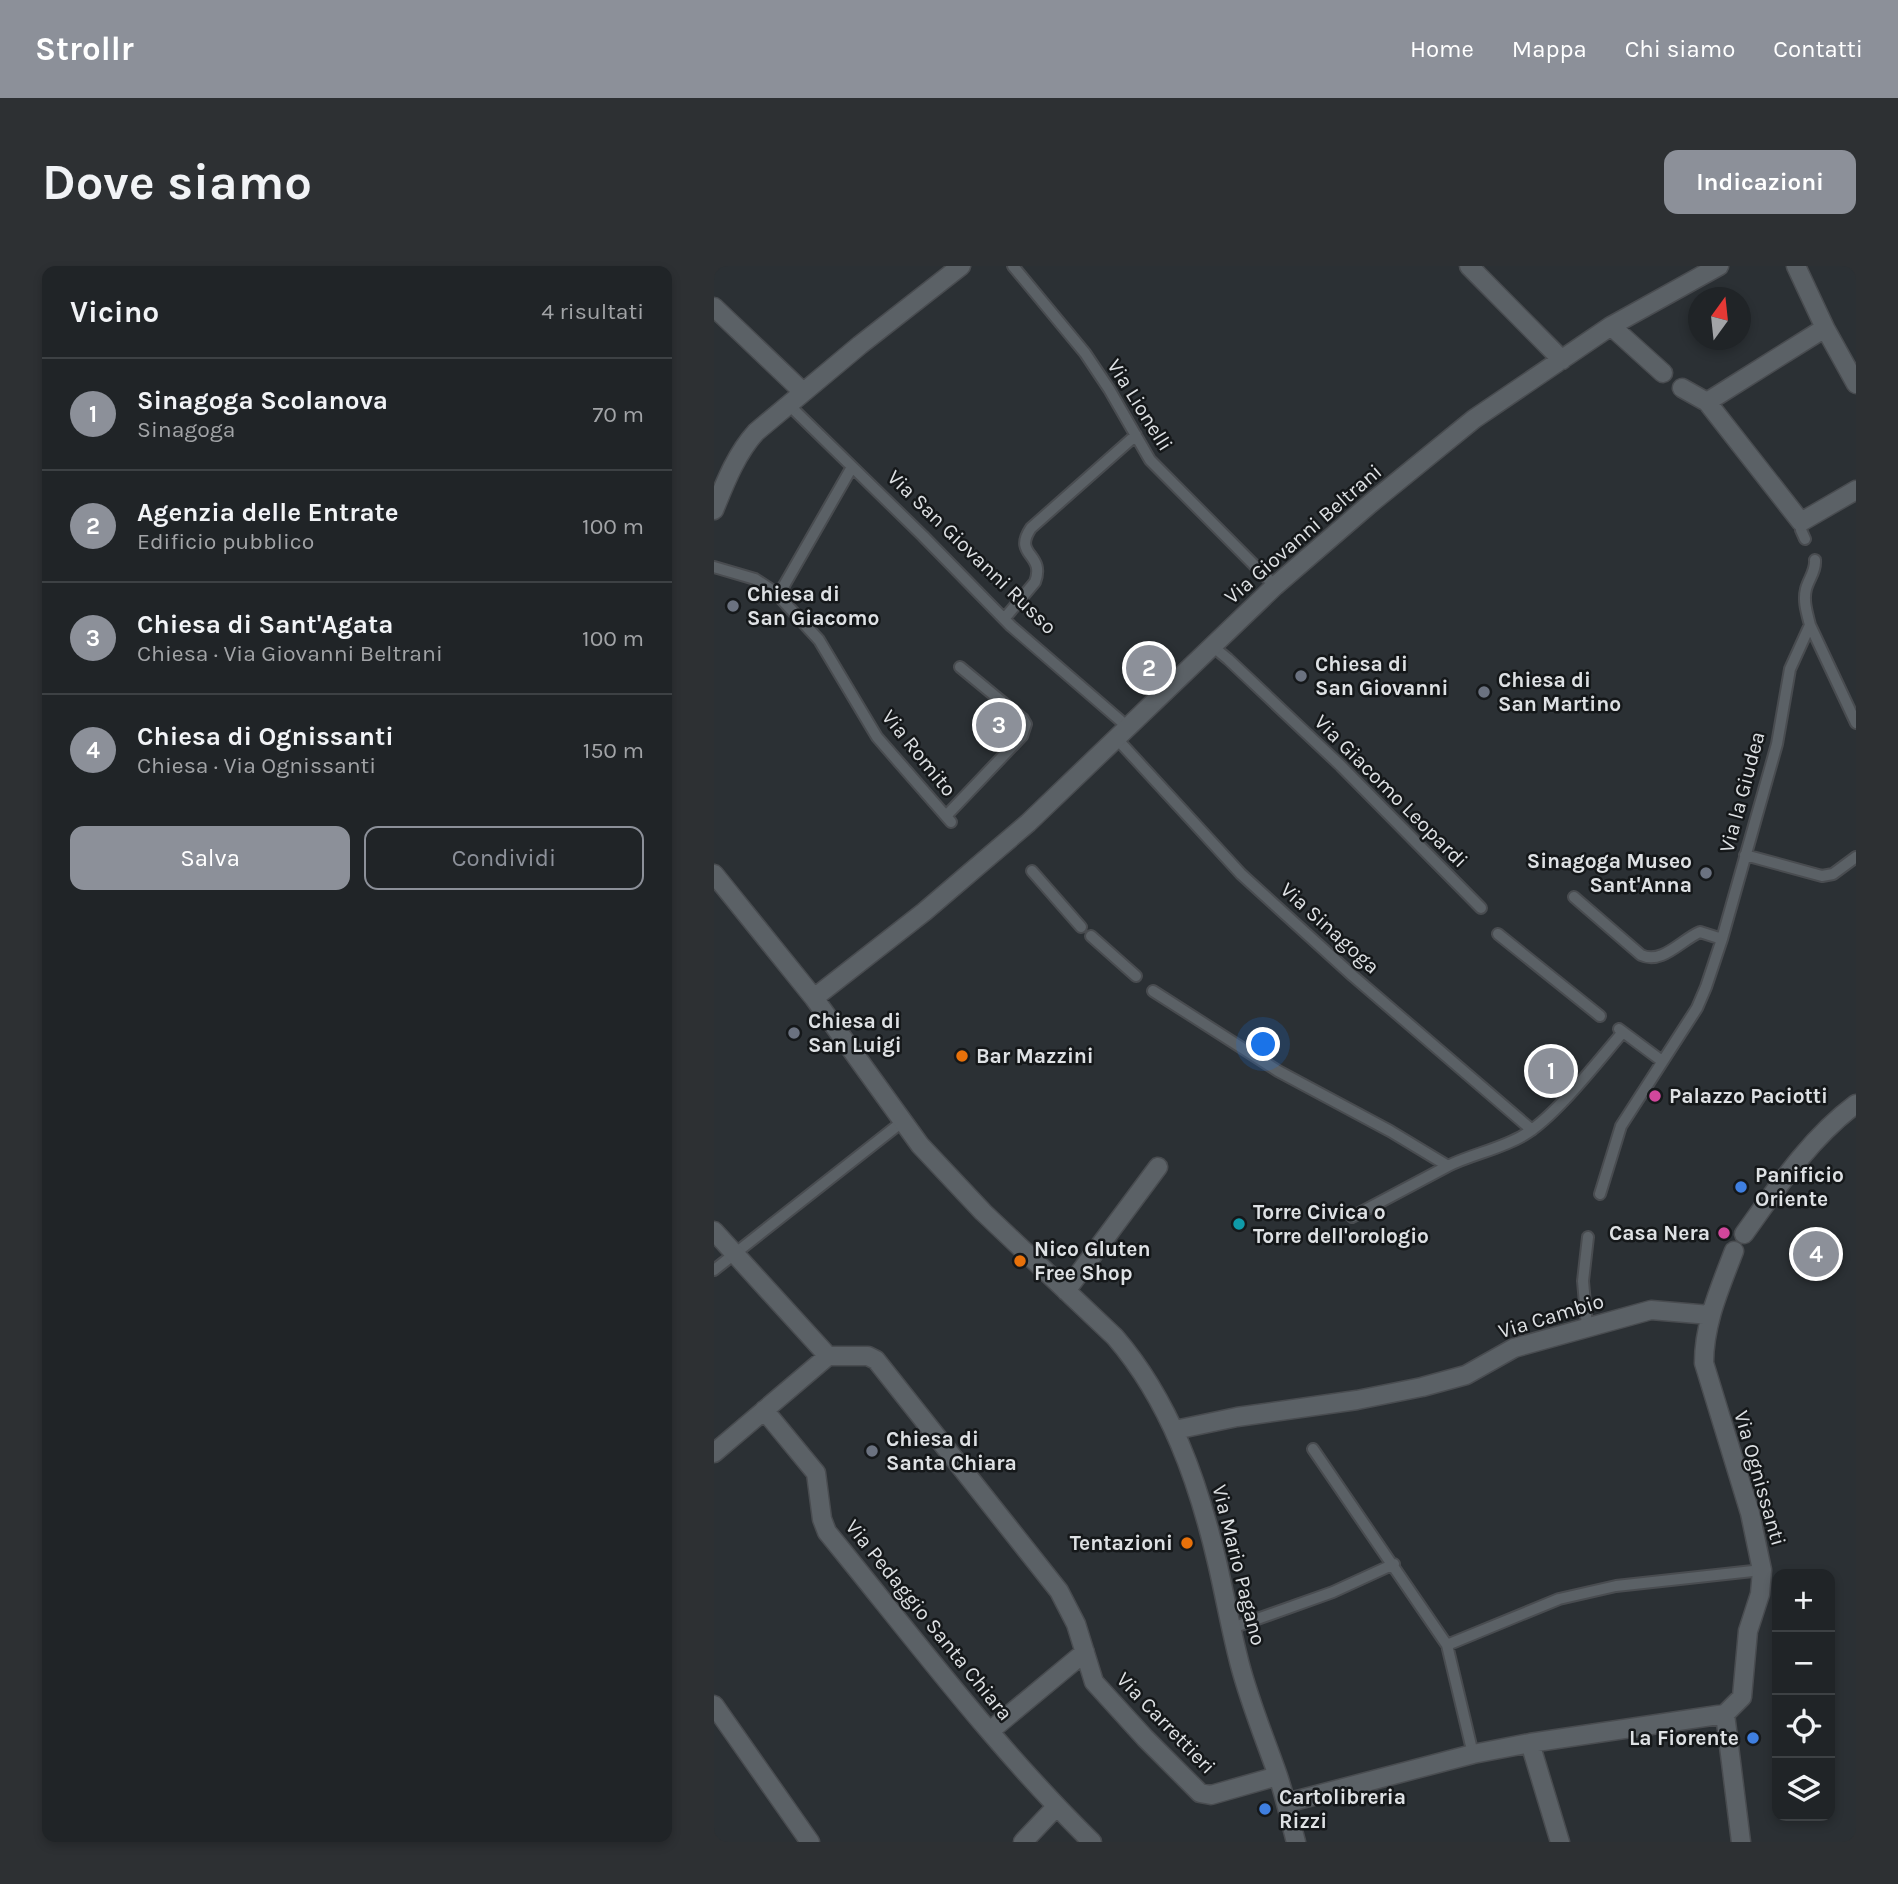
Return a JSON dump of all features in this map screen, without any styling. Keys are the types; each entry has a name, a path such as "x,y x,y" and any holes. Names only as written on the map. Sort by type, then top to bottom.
{"street":[{"path":"714,510 743,449 756,432 961,266"},
{"path":"1469,266 1562,360"},
{"name":"Via Giovanni Beltrani","path":"814,998 955,885 981,857 1009,844 1211,645 1275,586 1474,419 1611,326 1719,266"},
{"path":"1796,266 1825,328 1856,384"},
{"path":"714,307 803,392"},
{"path":"1611,326 1663,373"},
{"path":"1707,402 1825,328"},
{"path":"1682,388 1707,402 1803,530 1856,490"},
{"path":"714,874 814,998"},
{"name":"Via Mario Pagano","path":"814,998 902,1122 953,1182 1128,1352 1175,1430 1198,1493 1217,1559 1250,1699 1278,1776 1296,1842"},
{"path":"1744,1234 1824,1131 1856,1104"},
{"path":"1066,1292 1158,1167"},
{"path":"714,1231 828,1356 714,1453"},
{"name":"Via Ognissanti","path":"1725,1714 1742,1697 1748,1631 1760,1594 1762,1570 1751,1513 1705,1372 1704,1343 1710,1315 1734,1251"},
{"name":"Via Cambio","path":"1175,1430 1237,1418 1290,1416 1444,1381 1475,1371 1496,1356 1514,1348 1651,1310 1710,1315"},
{"name":"Via Carrettieri","path":"828,1356 868,1356 876,1360 1059,1591 1076,1624 1094,1682 1200,1793 1211,1796 1278,1776"},
{"name":"Via Pedaggio Santa Chiara","path":"764,1410 816,1473 822,1520 827,1532 990,1731 1056,1807 1092,1842"},
{"path":"990,1731 1085,1652"},
{"path":"714,1705 807,1837 787,1842"},
{"path":"1286,1803 1473,1754 1725,1714 1741,1842"},
{"path":"1530,1743 1560,1842"},
{"path":"1023,1842 1056,1807"}],"lane":[{"name":"Via Lionelli","path":"1013,266 1085,354 1160,472 1275,586"},
{"name":"Via San Giovanni Russo","path":"788,404 1123,734"},
{"path":"1004,619 1035,582 1038,574 1037,565 1024,545 1024,538 1031,528 1136,435"},
{"path":"778,596 852,467"},
{"path":"1815,560 1805,600 1810,625 1856,723"},
{"name":"Via Romito","path":"714,567 765,583 819,640 877,737 948,819 1022,736 1026,724 960,667"},
{"name":"Via la Giudea","path":"1600,1194 1619,1130 1703,996 1722,939 1777,744 1790,669 1810,625"},
{"name":"Via Giacomo Leopardi","path":"1211,645 1341,765 1482,908"},
{"name":"Via Sinagoga","path":"1123,734 1241,874 1532,1130"},
{"path":"1745,855 1822,876 1833,874 1856,857"},
{"path":"1032,871 1081,927"},
{"path":"1574,897 1641,955 1650,958 1661,956 1700,932 1722,939"},
{"path":"1498,934 1600,1016"},
{"path":"1091,936 1136,976"},
{"path":"1153,991 1267,1064 1448,1166"},
{"path":"1352,1217 1448,1166 1514,1140 1532,1130 1584,1077 1621,1031 1662,1061"},
{"path":"714,1270 902,1122"},
{"path":"1587,1327 1583,1281 1588,1237"},
{"path":"1313,1449 1447,1645 1473,1754"},
{"path":"1232,1628 1333,1592 1394,1564"},
{"path":"1447,1645 1559,1599 1616,1586 1762,1570"}],"place":[{"name":"Chiesa di San Giacomo","path":"733,606"},
{"name":"Agenzia delle Entrate","path":"1149,668"},
{"name":"Chiesa di San Giovanni","path":"1301,676"},
{"name":"Chiesa di San Martino","path":"1484,692"},
{"name":"Chiesa di Sant'Agata","path":"999,725"},
{"name":"Sinagoga Museo Sant'Anna","path":"1706,873"},
{"name":"Chiesa di San Luigi","path":"794,1033"},
{"name":"Bar Mazzini","path":"962,1056"},
{"name":"Sinagoga Scolanova","path":"1551,1071"},
{"name":"Palazzo Paciotti","path":"1655,1096"},
{"name":"Panificio Oriente","path":"1741,1187"},
{"name":"Torre Civica o Torre dell'orologio","path":"1239,1224"},
{"name":"Casa Nera","path":"1724,1233"},
{"name":"Chiesa di Ognissanti","path":"1816,1254"},
{"name":"Nico Gluten Free Shop","path":"1020,1261"},
{"name":"Chiesa di Santa Chiara","path":"872,1451"},
{"name":"Tentazioni","path":"1187,1543"},
{"name":"La Fiorente","path":"1753,1738"},
{"name":"Cartolibreria Rizzi","path":"1265,1809"}]}
